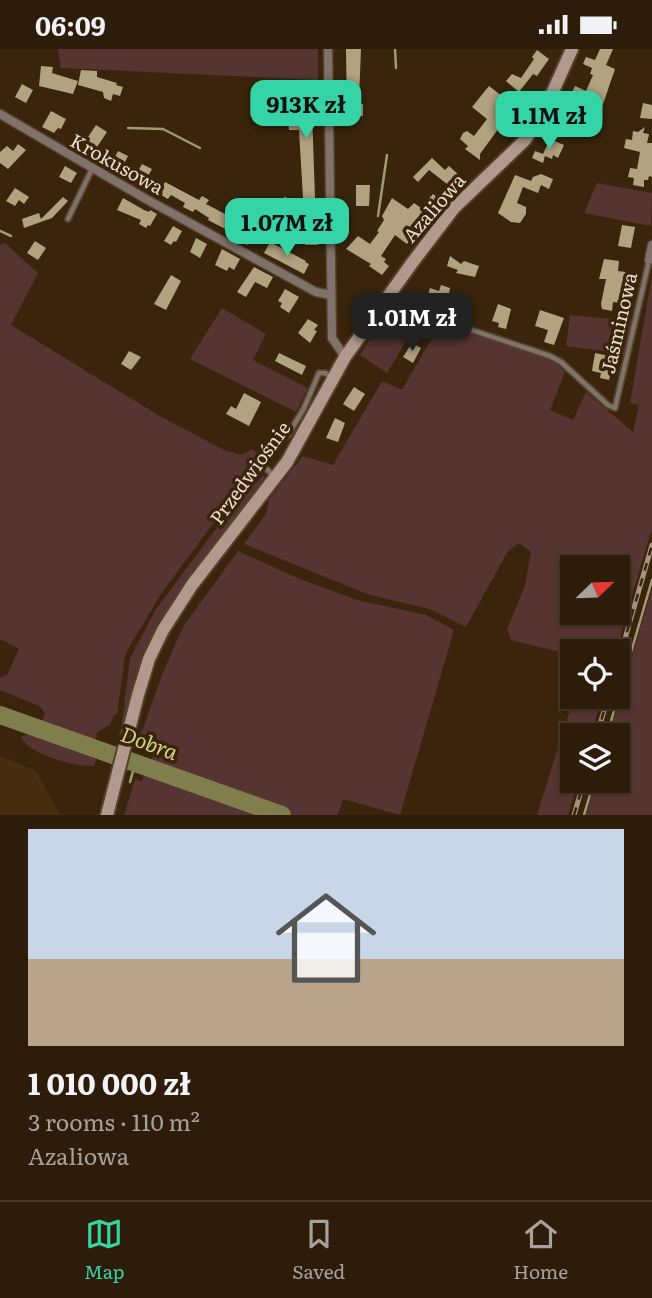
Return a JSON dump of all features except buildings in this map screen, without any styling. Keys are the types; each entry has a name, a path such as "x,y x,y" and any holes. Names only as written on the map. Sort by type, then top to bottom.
{"street":[{"path":"328,49 332,338 345,357"},
{"name":"Azaliowa","path":"345,357 454,208 525,140 546,107 572,49"},
{"name":"Krokusowa","path":"0,114 316,292 331,295"},
{"name":"Jaśminowa","path":"649,260 652,245"},
{"name":"Przedwiośnie","path":"107,815 149,659 163,630 192,585 293,452 345,357"}],"lane":[{"path":"68,219 92,168"},
{"name":"Jaśminowa","path":"386,299 393,304 550,356 561,362 608,405 615,408 649,260"},
{"path":"275,477 260,463 260,455 288,435 304,408 319,373 326,373 333,378"}],"shaded area":[{"path":"58,49 318,49 318,80 61,68"},
{"path":"597,183 652,193 651,226 584,213"},
{"path":"5,243 38,273 11,325 158,415 224,450 242,455 252,449 258,454 260,469 218,517 161,594 128,649 117,714 110,725 97,732 95,744 41,724 45,713 39,706 0,690 0,678 7,675 19,649 0,639 0,245"},
{"path":"652,275 652,528 630,603 630,555 560,555 560,625 624,625 620,639 560,639 560,652 511,640 507,629 525,586 531,552 519,543 508,551 466,627 429,609 367,594 244,544 266,514 269,499 303,456 333,465 382,381 402,390 441,322 554,361 565,372 550,410 573,420 586,392 633,432 639,405 630,403"},
{"path":"222,308 266,334 253,360 308,388 296,412 190,359"},
{"path":"388,309 421,316 387,373 360,355"},
{"path":"570,315 632,321 624,354 566,346"},
{"path":"265,474 262,484 167,610 144,655 122,723 130,658 156,609 233,506"},
{"path":"238,551 300,579 357,600 426,615 454,630 400,815 343,799 338,815 124,815 135,780 142,781 145,771 207,792 209,784 151,763 155,749 134,743 136,736 142,731 163,672 184,625"},
{"path":"652,588 652,815 586,815 592,793 630,793 630,723 613,723 617,709 630,709 630,663"},
{"path":"570,709 599,709 594,723 566,723"},
{"path":"31,733 96,759 94,766 64,762 42,754 21,737"},
{"path":"560,742 560,793 574,793 568,815 537,815"},
{"path":"0,756 36,771 60,815 0,815"}],"waterway":[{"path":"395,49 396,68"},
{"path":"128,128 163,129 200,148"},
{"path":"378,216 387,155"},
{"path":"285,198 310,212"},
{"path":"0,231 11,236"},
{"path":"610,723 652,580"},
{"name":"Dobra","path":"0,715 282,815"},
{"path":"130,782 135,764"},
{"path":"584,815 590,793"}],"railway":[{"path":"625,639 652,545"},
{"path":"600,723 605,709"},
{"path":"574,815 580,793"}]}
